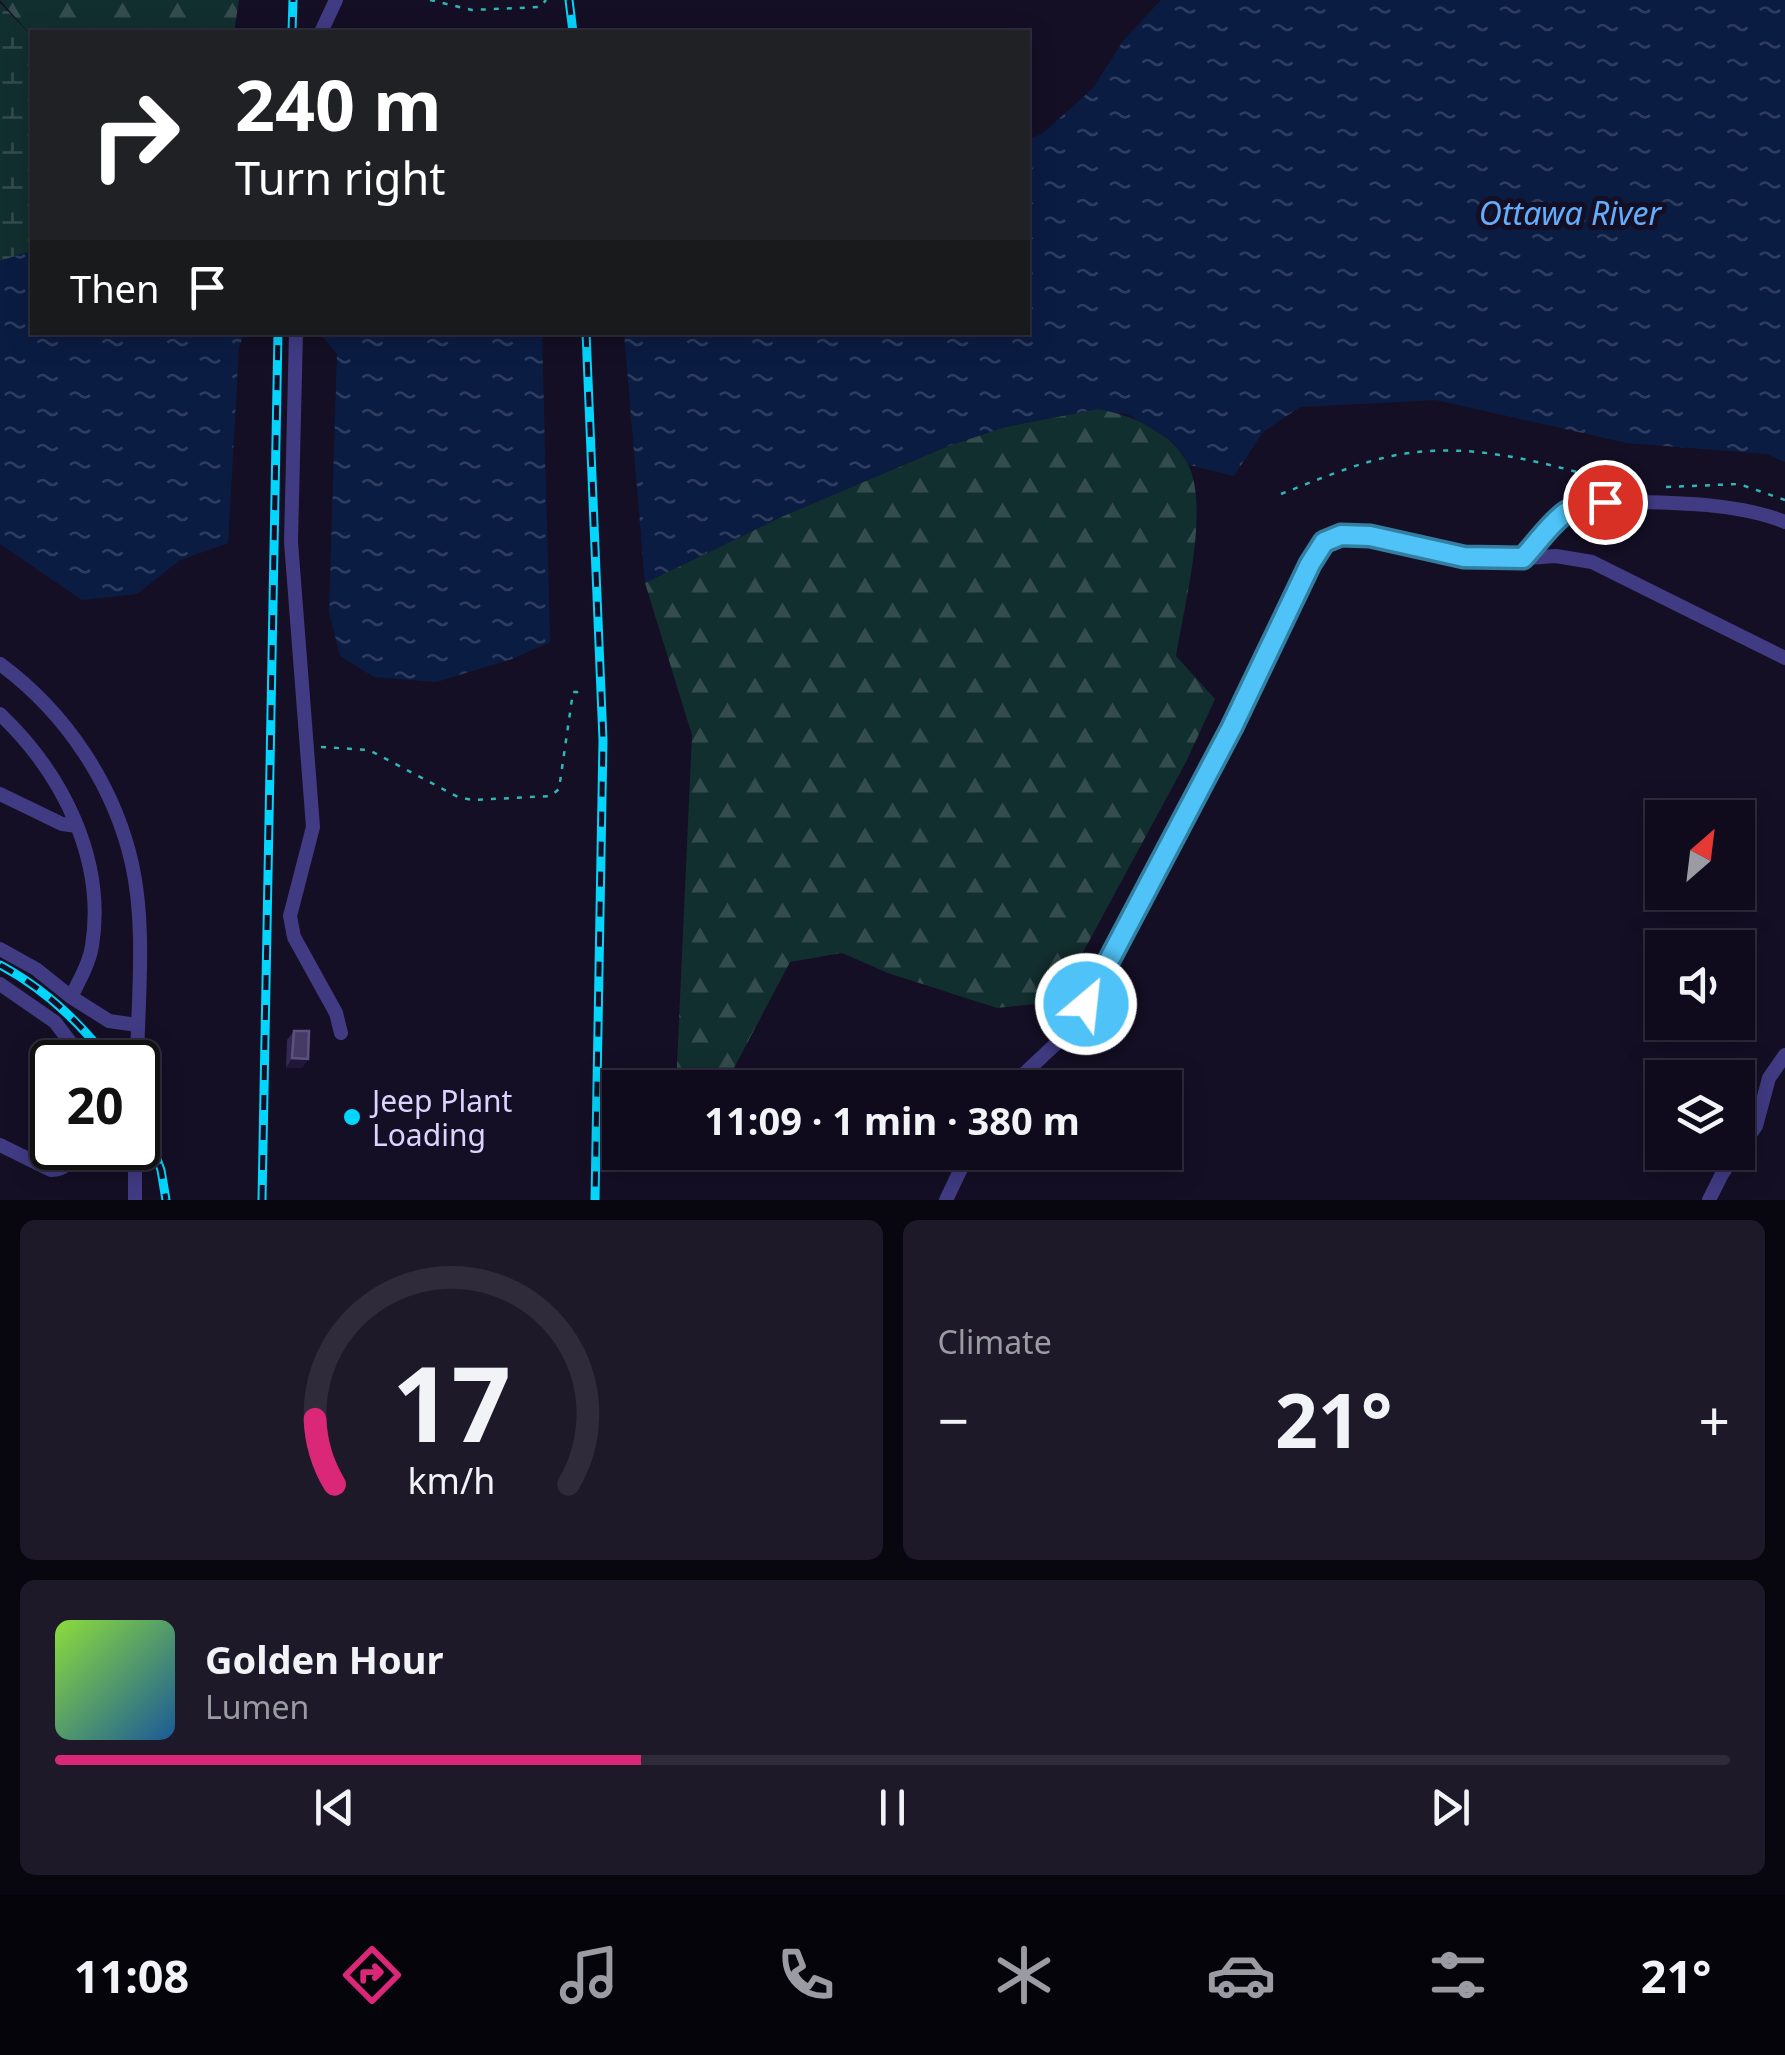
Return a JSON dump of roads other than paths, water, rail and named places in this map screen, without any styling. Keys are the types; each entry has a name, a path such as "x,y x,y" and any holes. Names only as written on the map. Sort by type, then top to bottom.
{"street":[{"path":"322,30 336,0"},
{"path":"296,335 290,542 313,827 290,916 294,937 336,1012 341,1034"},
{"path":"1523,558 1571,506 1587,501 1715,506 1760,513 1785,522"},
{"path":"1027,1070 1062,1038 1086,1004 1324,542 1341,535 1370,536 1464,557 1556,556 1592,562 1785,658"},
{"path":"0,664 38,694 84,750 121,827 132,864 138,908 138,1040"},
{"path":"0,714 52,774 77,826 92,876 92,949 71,997"},
{"path":"0,794 62,824 77,826"},
{"path":"0,948 36,968 109,1021 138,1025"},
{"path":"0,984 55,1022 68,1040"},
{"path":"1709,1200 1756,1126 1769,1078 1785,1055"},
{"path":"0,1145 30,1160"},
{"path":"135,1200 136,1170"},
{"path":"946,1200 961,1170"}],"water":[{"name":"Ottawa River","path":"1161,0 1785,0 1785,462 1767,454 1627,443 1436,400 1300,407 1263,432 1234,476 1189,465 1173,442 1129,415 1098,409 1005,427 948,446 781,517 645,583 624,335 1030,335 1030,138 1042,134 1093,88 1123,41"},
{"path":"30,252 30,335 245,335 239,347 228,543 180,560 137,594 82,600 0,544 0,261"},
{"path":"319,335 542,335 550,642 512,659 436,682 374,677 340,656 329,612 337,354"}],"railway":[{"path":"292,30 293,0"},
{"path":"569,0 573,30"},
{"path":"262,1200 278,335"},
{"path":"586,335 603,740 595,1200"},
{"path":"0,965 61,1008 92,1040"},
{"path":"160,1167 166,1200"}],"place":[{"name":"Jeep Plant Loading","path":"352,1117"}]}
